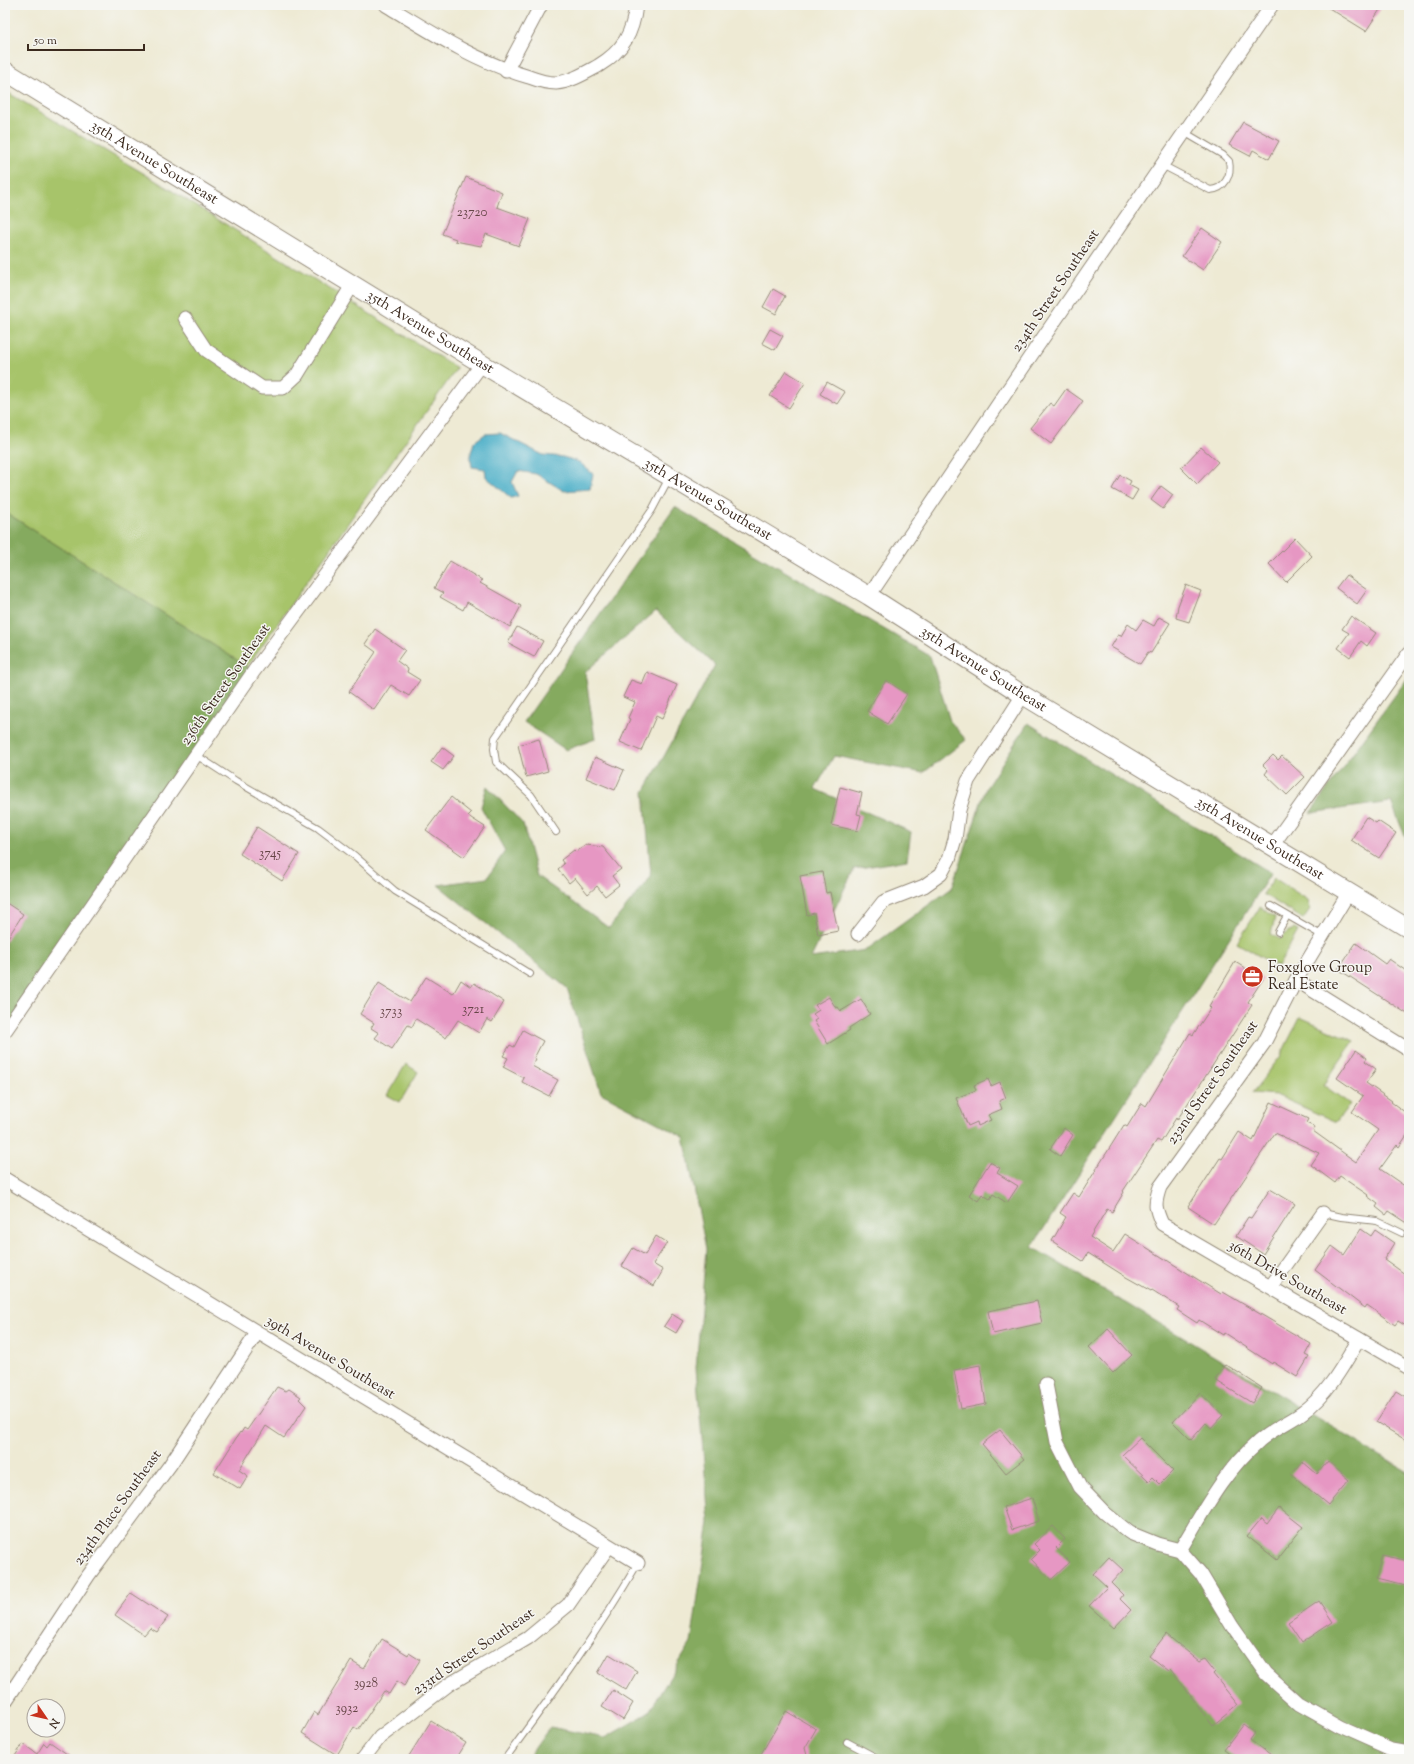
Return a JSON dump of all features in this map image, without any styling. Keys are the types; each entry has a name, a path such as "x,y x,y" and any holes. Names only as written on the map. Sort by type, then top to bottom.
{"street":[{"path":"386,5 448,43 506,71 541,81 556,83 581,76 606,61 621,47 631,33 636,5"},
{"path":"506,71 541,5"},
{"name":"234th Street Southeast","path":"869,596 1272,5"},
{"name":"35th Avenue Southeast","path":"5,71 482,364 869,596 1023,695 1409,929"},
{"path":"185,318 206,350 262,388 283,388 297,375 353,284"},
{"name":"236th Street Southeast","path":"5,1031 254,671 482,364"},
{"path":"1272,846 1409,653"},
{"path":"858,934 883,902 924,886 941,874 949,859 956,839 959,810 968,781 1023,695"},
{"name":"232nd Street Southeast","path":"1155,1209 1156,1198 1160,1187 1264,1043 1296,980 1349,892"},
{"path":"1296,980 1409,1050"},
{"name":"39th Avenue Southeast","path":"5,1180 638,1563"},
{"name":"36th Drive Southeast","path":"1155,1209 1162,1224 1271,1286 1409,1368"},
{"path":"1271,1286 1322,1212"},
{"name":"234th Place Southeast","path":"5,1702 88,1576 170,1465 257,1333"},
{"path":"1180,1550 1221,1482 1259,1441 1302,1414 1316,1402 1336,1379 1359,1339"},
{"path":"1046,1384 1057,1442 1080,1487 1105,1513 1130,1533 1157,1544 1180,1550 1201,1574 1232,1626 1266,1674 1299,1704 1340,1727 1392,1750 1409,1753"},
{"name":"233rd Street Southeast","path":"363,1759 380,1737 448,1686 528,1638 568,1605 609,1546"}],"lane":[{"path":"1162,165 1210,190 1215,190 1224,184 1230,173 1229,161 1223,155 1184,132"},
{"path":"556,832 530,795 496,762 494,750 495,738 652,510 670,477"},
{"path":"196,755 236,781 318,828 355,856 395,891 530,974"},
{"path":"1271,906 1323,936"},
{"path":"1278,932 1287,916"},
{"path":"1322,1212 1341,1217 1377,1221 1402,1233"},
{"path":"505,1759 566,1676 612,1608 638,1563"},
{"path":"847,1742 879,1759"}],"path":[{"path":"121,5 125,8"}],"green space":[{"path":"5,91 153,179 457,368 247,667 5,512"},
{"path":"675,507 930,656 950,721 966,740 923,773 834,756 815,789 911,832 907,860 854,869 811,958 866,950 952,888 986,788 1028,723 1271,873 1032,1247 1409,1473 1409,1759 527,1759 550,1727 605,1738 648,1713 691,1643 709,1522 696,1368 706,1249 684,1137 601,1093 567,988 438,885 487,878 505,851 481,807 487,786 523,824 537,876 609,928 651,876 644,792 715,665 656,611 585,672 595,739 566,750 524,722"},
{"path":"5,512 254,671 5,1031"},
{"path":"1409,676 1409,846 1391,802 1310,813"},
{"path":"1274,878 1308,900 1310,909 1303,919 1263,894"},
{"path":"1260,907 1275,917 1271,934 1280,939 1287,932 1294,929 1298,931 1278,967 1237,943"},
{"path":"1300,1017 1354,1041 1323,1085 1350,1104 1336,1122 1276,1095 1252,1093 1280,1057"},
{"path":"406,1064 418,1072 400,1102 387,1095"}],"water":[{"path":"500,433 543,455 563,457 579,462 593,474 590,489 564,491 536,474 518,471 512,482 518,496 511,498 486,477 485,469 472,467 470,456 474,442 485,434"}],"building":[{"path":"1324,5 1383,5 1366,31"},
{"path":"1243,122 1279,141 1269,159 1253,150 1250,156 1229,145"},
{"path":"466,177 502,192 497,207 530,219 519,246 486,234 481,246 455,241 456,239 442,234"},
{"path":"1202,228 1222,242 1203,270 1182,256"},
{"path":"773,289 785,296 776,314 763,307"},
{"path":"770,329 783,336 775,350 762,343"},
{"path":"786,371 805,383 789,408 770,396"},
{"path":"827,382 845,392 837,404 820,394"},
{"path":"1066,389 1083,401 1051,444 1030,428 1050,403 1054,406"},
{"path":"1201,447 1218,462 1197,484 1181,468"},
{"path":"1120,475 1131,481 1129,485 1138,490 1132,500 1112,489"},
{"path":"1161,486 1173,495 1163,509 1151,500"},
{"path":"1295,538 1312,556 1286,582 1269,564"},
{"path":"450,561 482,580 480,583 521,606 510,627 467,602 463,610 440,597 443,593 434,588"},
{"path":"1346,575 1367,590 1357,604 1336,588"},
{"path":"1186,585 1201,591 1189,622 1176,618 1178,606"},
{"path":"1351,616 1376,633 1367,646 1361,641 1350,657 1338,648 1349,633 1342,629"},
{"path":"1159,617 1170,623 1151,653 1148,652 1140,664 1111,647 1118,635 1121,636 1128,624 1136,630 1143,620 1154,626"},
{"path":"517,627 543,641 534,657 508,643"},
{"path":"375,629 405,650 397,661 408,669 407,672 420,680 409,696 391,685 374,710 349,692 376,652 365,644"},
{"path":"647,672 677,685 662,719 656,716 641,751 620,742 630,719 628,718 635,702 623,697 631,680 642,684"},
{"path":"886,680 907,694 887,724 867,711"},
{"path":"539,739 548,771 526,777 518,745"},
{"path":"442,747 454,756 443,770 431,762"},
{"path":"1273,755 1278,760 1282,756 1305,777 1287,795 1265,774 1268,770 1263,765"},
{"path":"595,757 624,770 615,790 586,778"},
{"path":"840,787 862,793 857,814 861,815 857,831 831,825"},
{"path":"451,797 471,813 468,816 485,827 464,857 426,830"},
{"path":"1366,817 1376,823 1378,821 1396,833 1379,858 1351,840"},
{"path":"257,827 299,854 282,881 240,854"},
{"path":"586,845 603,847 621,869 612,876 619,885 605,896 597,886 588,894 575,878 569,883 558,869 564,864 561,860 574,850 576,852"},
{"path":"822,872 826,893 830,892 838,931 818,935 814,913 807,915 800,876"},
{"path":"5,902 23,914 5,942"},
{"path":"1356,943 1385,964 1389,959 1409,973 1409,1015 1338,969"},
{"path":"1235,962 1263,979 1248,1002 1252,1005 1177,1120 1176,1118 1161,1142 1157,1140 1123,1191 1124,1192 1112,1212 1107,1209 1090,1237 1113,1252 1125,1234 1221,1294 1223,1292 1311,1344 1305,1355 1309,1357 1297,1377 1273,1362 1272,1364 1224,1333 1223,1335 1199,1320 1197,1323 1177,1310 1179,1307 1152,1290 1151,1291 1126,1277 1088,1253 1083,1261 1052,1241 1066,1217 1060,1213 1073,1193 1079,1197 1124,1125 1127,1127 1142,1103 1146,1106 1190,1033 1193,1035 1211,1008 1209,1006"},
{"path":"426,977 453,994 461,980 471,987 474,983 504,1002 492,1022 487,1019 479,1033 458,1020 446,1038 416,1019 412,1027 408,1025 392,1049 375,1038 379,1033 371,1028 374,1023 360,1014 379,983 410,1002"},
{"path":"829,997 836,1008 838,1007 841,1011 861,999 870,1014 849,1028 850,1030 828,1044 814,1021 817,1019 813,1014 819,1010 815,1005"},
{"path":"523,1030 543,1041 534,1058 536,1059 532,1066 558,1080 549,1096 522,1082 524,1078 503,1067 508,1058 503,1056 510,1045 514,1047"},
{"path":"1356,1050 1367,1058 1365,1061 1376,1069 1366,1083 1409,1115 1409,1132 1399,1147 1397,1145 1380,1169 1409,1189 1409,1224 1389,1211 1386,1215 1376,1207 1378,1204 1367,1196 1368,1195 1340,1176 1335,1183 1311,1165 1319,1153 1275,1133 1214,1224 1188,1207 1239,1132 1253,1141 1271,1102 1308,1119 1306,1123 1315,1127 1313,1131 1356,1162 1378,1130 1352,1112 1363,1096 1337,1078"},
{"path":"988,1079 991,1086 1000,1082 1006,1098 999,1101 1002,1109 988,1115 991,1120 978,1126 977,1122 968,1126 956,1098 976,1090 974,1085"},
{"path":"1064,1128 1073,1135 1060,1156 1050,1149"},
{"path":"990,1162 1000,1168 997,1173 1018,1186 1007,1203 993,1194 990,1199 982,1194 978,1201 969,1195"},
{"path":"1270,1189 1295,1204 1263,1254 1236,1236 1248,1217 1251,1218"},
{"path":"1361,1229 1371,1236 1375,1230 1394,1243 1384,1259 1409,1277 1409,1328 1398,1321 1395,1325 1367,1305 1365,1308 1315,1270 1332,1246 1344,1255"},
{"path":"656,1236 667,1243 653,1264 663,1270 654,1286 622,1266 633,1248 645,1255"},
{"path":"1037,1301 1042,1323 993,1334 988,1311"},
{"path":"672,1314 683,1321 676,1333 664,1326"},
{"path":"1108,1329 1132,1355 1113,1373 1089,1347"},
{"path":"1225,1364 1262,1388 1252,1403 1215,1380"},
{"path":"980,1365 986,1404 961,1409 954,1370"},
{"path":"277,1387 286,1391 289,1389 301,1397 299,1399 306,1406 284,1438 266,1426 239,1470 248,1476 240,1489 214,1473 240,1432 241,1433 244,1428 247,1430"},
{"path":"1396,1391 1409,1399 1409,1442 1376,1422"},
{"path":"1200,1393 1223,1415 1211,1428 1206,1423 1191,1440 1173,1422"},
{"path":"1000,1430 1024,1459 1006,1473 982,1444"},
{"path":"1140,1438 1173,1471 1160,1484 1153,1477 1149,1481 1122,1455"},
{"path":"1302,1461 1317,1474 1328,1461 1349,1480 1328,1505 1291,1474"},
{"path":"1032,1498 1039,1521 1012,1530 1004,1507"},
{"path":"1279,1508 1303,1527 1277,1560 1247,1536 1261,1519 1267,1524"},
{"path":"1053,1526 1065,1539 1056,1548 1070,1562 1051,1580 1031,1559 1040,1550 1034,1544"},
{"path":"1382,1555 1409,1561 1409,1587 1376,1579"},
{"path":"1109,1557 1123,1570 1111,1583 1123,1595 1120,1599 1131,1610 1114,1628 1089,1606 1107,1587 1093,1574"},
{"path":"131,1593 168,1617 157,1632 150,1628 144,1635 115,1615"},
{"path":"1319,1601 1333,1622 1302,1643 1288,1622"},
{"path":"1166,1634 1200,1662 1205,1659 1215,1672 1213,1674 1238,1705 1213,1725 1170,1669 1168,1671 1149,1656"},
{"path":"382,1639 408,1655 409,1653 420,1660 404,1686 397,1681 389,1694 384,1691 358,1730 354,1727 337,1755 302,1733 314,1712 318,1715 351,1661 364,1669"},
{"path":"609,1654 637,1671 626,1690 598,1673"},
{"path":"613,1690 633,1703 623,1720 602,1707"},
{"path":"786,1711 816,1729 805,1748 808,1759 758,1759"},
{"path":"431,1721 466,1743 456,1759 407,1759"},
{"path":"1243,1724 1255,1733 1250,1740 1275,1759 1238,1759 1224,1749"},
{"path":"50,1742 74,1759 13,1759 23,1744 37,1754 44,1743 47,1746"}],"place":[{"name":"Foxglove Group Real Estate","path":"1252,977"}]}
